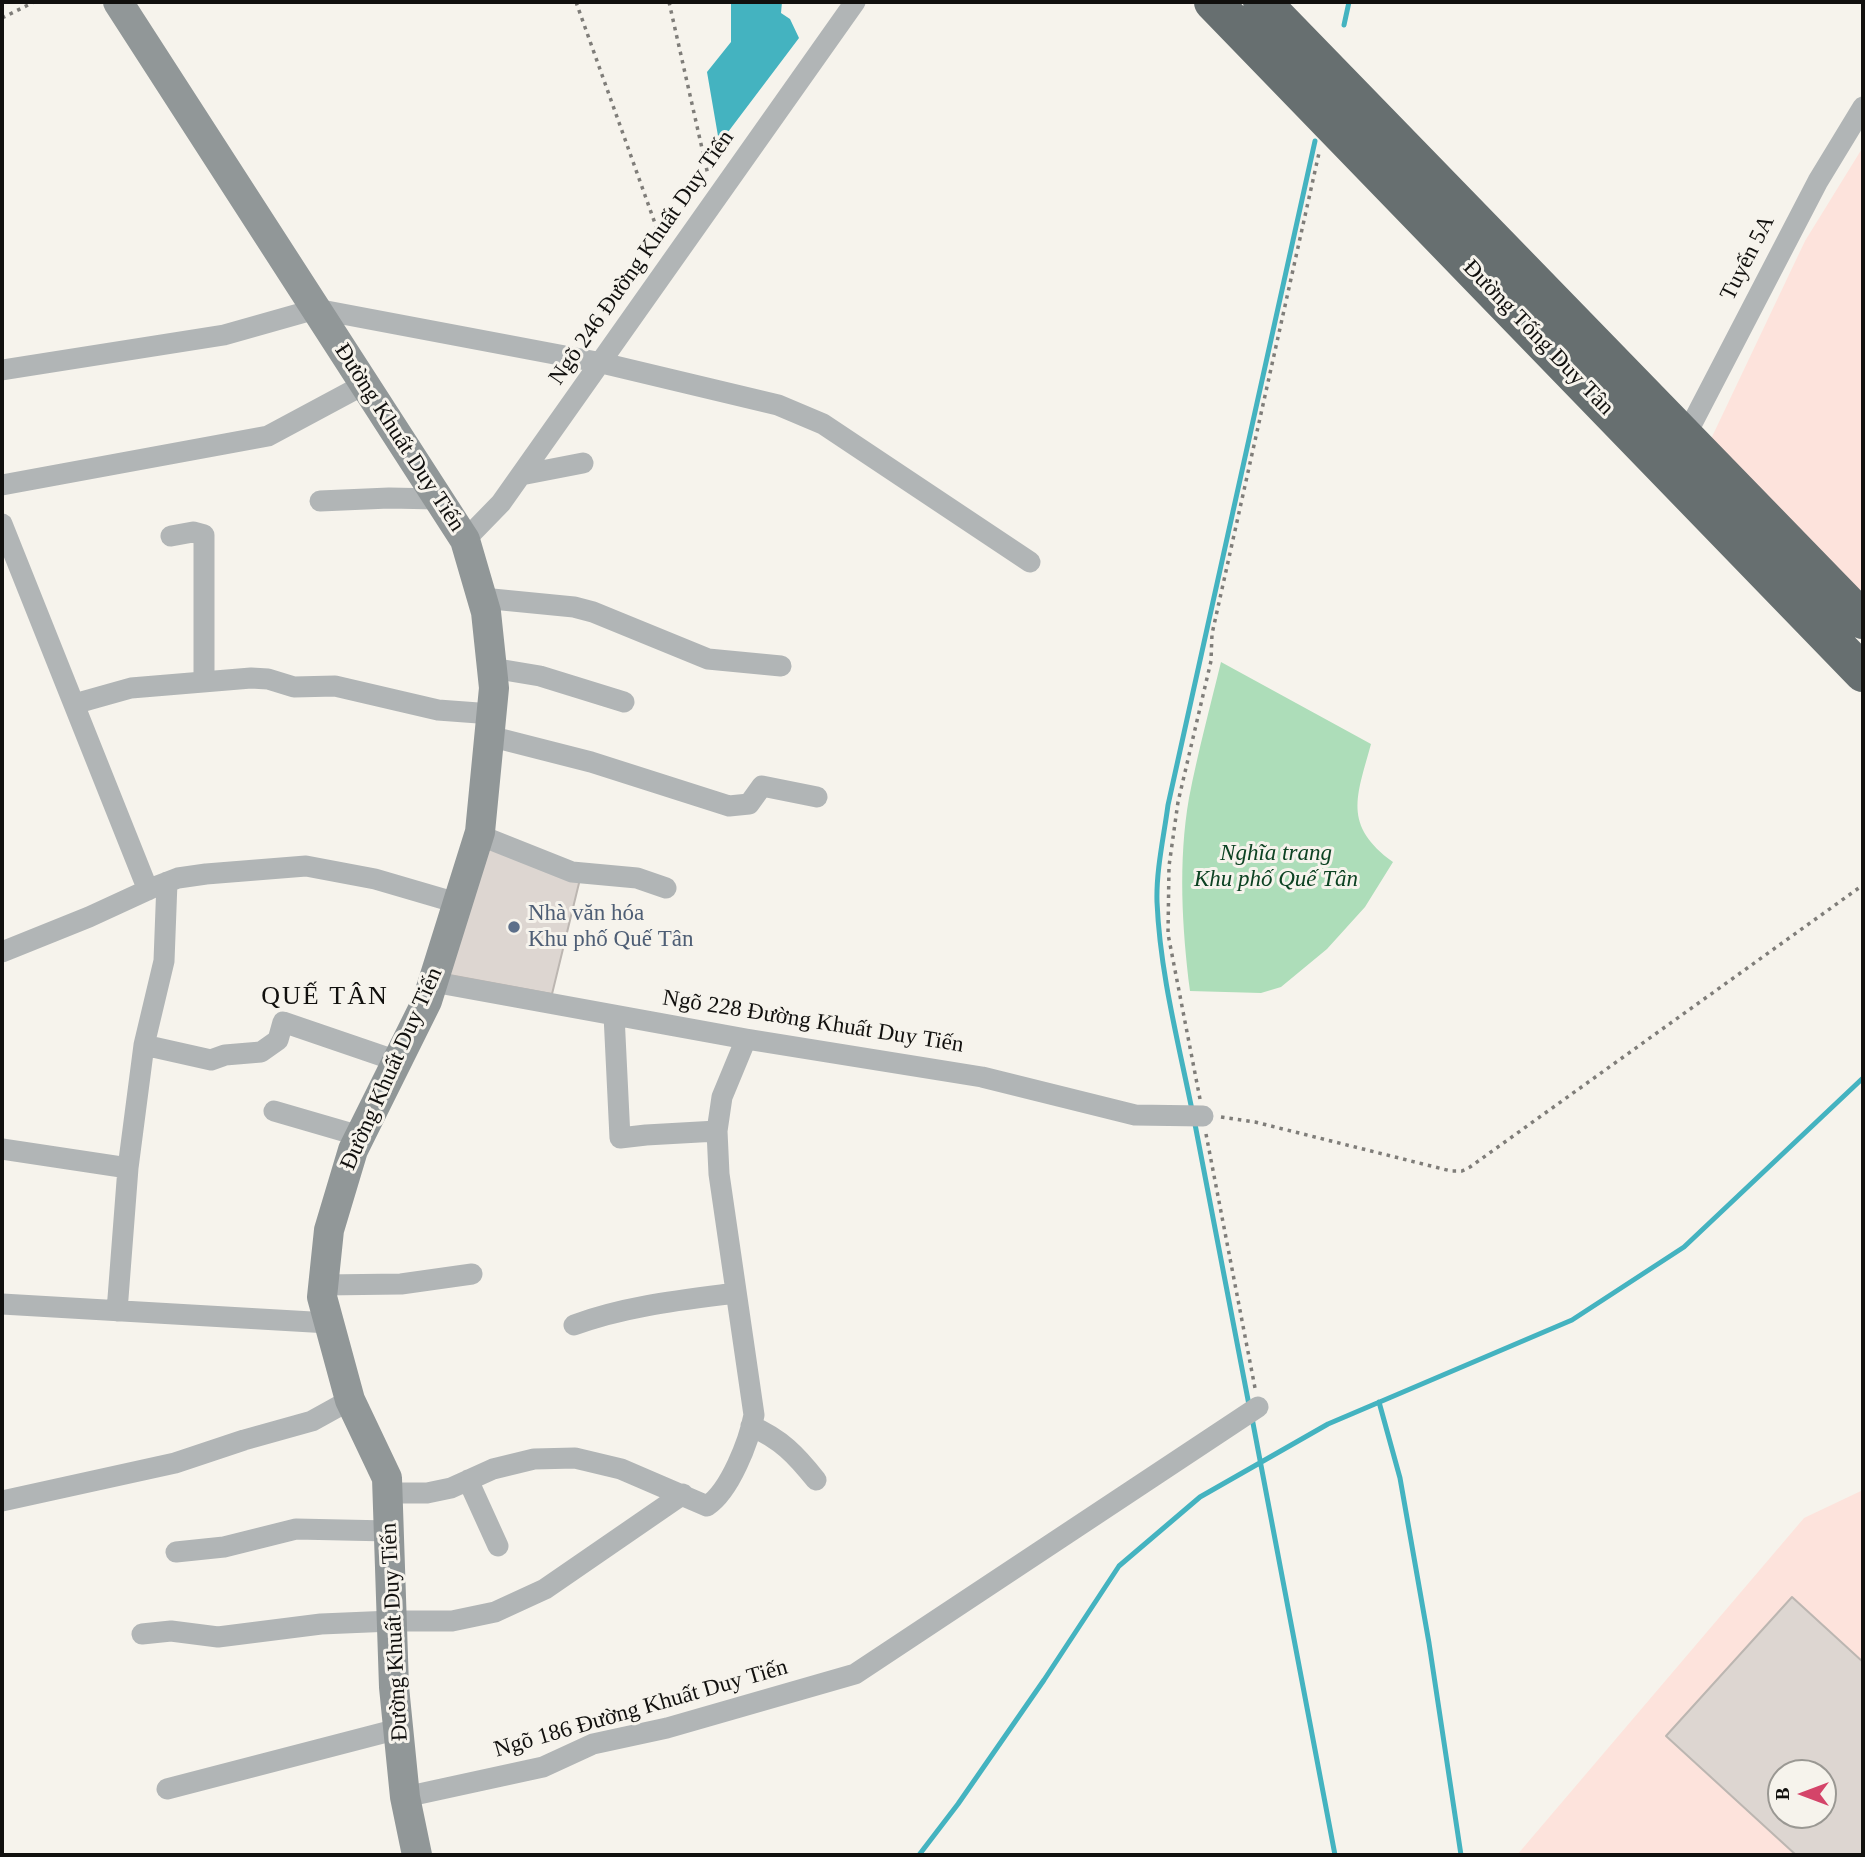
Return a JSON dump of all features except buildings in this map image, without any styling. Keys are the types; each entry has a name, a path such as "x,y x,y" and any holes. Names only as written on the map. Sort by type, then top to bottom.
{"highway":[{"name":"Đường Tống Duy Tân","path":"1262,2 1597,372 1863,673"},
{"name":"Đường Tống Duy Tân","path":"1215,3 1338,131 1597,372 1685,437 1863,620"}],"main road":[{"name":"Đường Khuất Duy Tiến","path":"118,2 465,540 486,612 494,688 479,835 427,1001 353,1150 328,1230 322,1297 350,1400 387,1478 394,1687 405,1797 417,1855"}],"street":[{"name":"Ngõ 246 Đường Khuất Duy Tiến","path":"465,540 500,503 602,363 855,2"},
{"name":"Tuyến 5A","path":"1685,437 1818,181 1863,107"},
{"path":"2,370 224,335 316,309 602,363 778,405 823,424 1030,562"},
{"path":"2,485 268,436 365,384"},
{"path":"520,475 583,463"},
{"path":"320,501 438,499"},
{"path":"2,524 74,704 157,886 164,961 144,1045 128,1168 117,1311"},
{"path":"171,536 193,532 204,535 204,681"},
{"path":"482,598 575,607 708,659 781,666"},
{"path":"492,668 540,676 624,702"},
{"path":"74,704 131,688 204,681 251,678 268,679 294,687 335,686 491,725 591,762 729,806 749,804 762,786 817,797"},
{"path":"479,835 572,872 637,878 666,888"},
{"path":"2,952 157,886 206,874 306,866 375,879 457,903"},
{"name":"Ngõ 228 Đường Khuất Duy Tiến","path":"433,982 746,1039 982,1077 1135,1115 1194,1116"},
{"path":"614,1015 620,1138 717,1131"},
{"path":"144,1045 211,1060 225,1055 261,1052 278,1040 283,1022 397,1061"},
{"path":"388,1493 427,1493 451,1488 493,1469 534,1459 575,1458 621,1469 707,1506 719,1498 750,1434 754,1415 719,1174 717,1131 722,1097 746,1039"},
{"path":"274,1111 360,1136"},
{"path":"2,1149 128,1168"},
{"path":"324,1285 401,1284 472,1273"},
{"path":"574,1325 590,1319 676,1301 736,1293"},
{"path":"2,1304 329,1323"},
{"path":"2,1501 176,1463 244,1440 312,1422 350,1400"},
{"name":"Ngõ 186 Đường Khuất Duy Tiến","path":"405,1797 543,1767 593,1744 667,1728 844,1678 1251,1411"},
{"path":"751,1426 773,1436 795,1455 816,1480"},
{"path":"468,1480 498,1546"},
{"path":"142,1634 171,1631 219,1637 296,1626 392,1620 452,1621 495,1612 545,1589 683,1494"},
{"path":"176,1552 224,1547 296,1529 389,1531"},
{"path":"167,1789 398,1729"}],"path":[{"path":"2,18 34,2"},
{"path":"576,2 670,265"},
{"path":"669,2 714,201"},
{"path":"1251,1411 1194,1116 1168,934 1168,866 1178,802 1211,661 1212,634 1317,158 1338,131"},
{"path":"1194,1116 1232,1117 1423,1165 1462,1171 1863,885"}],"shaded area":[{"path":"1863,147 1863,606 1710,441 1805,241"},
{"path":"1863,1490 1863,1855 1517,1855 1804,1518"}],"green space":[{"name":"Nghĩa trang Khu phố Quế Tân","path":"1221,662 1371,744 1358,794 1360,822 1366,835 1393,862 1365,907 1327,949 1281,987 1261,993 1190,991 1182,894 1183,846 1196,764"}],"water":[{"path":"731,2 782,2 781,13 790,19 799,38 725,136 718,136 707,72 731,42"}],"waterway":[{"path":"1344,25 1349,2"},
{"path":"1192,1110 1162,954 1157,902 1159,865 1168,805 1315,141"},
{"path":"919,1855 1044,1680 1119,1566 1200,1497 1328,1424 1572,1320 1684,1247 1863,1078"},
{"path":"1194,1119 1249,1405"},
{"path":"1379,1402 1400,1478 1429,1643 1461,1855"},
{"path":"1252,1418 1335,1855"}],"place":[{"name":"Nhà văn hóa Khu phố Quế Tân","path":"514,927"}],"district":[{"name":"QUẾ TÂN","path":"325,997"}]}
